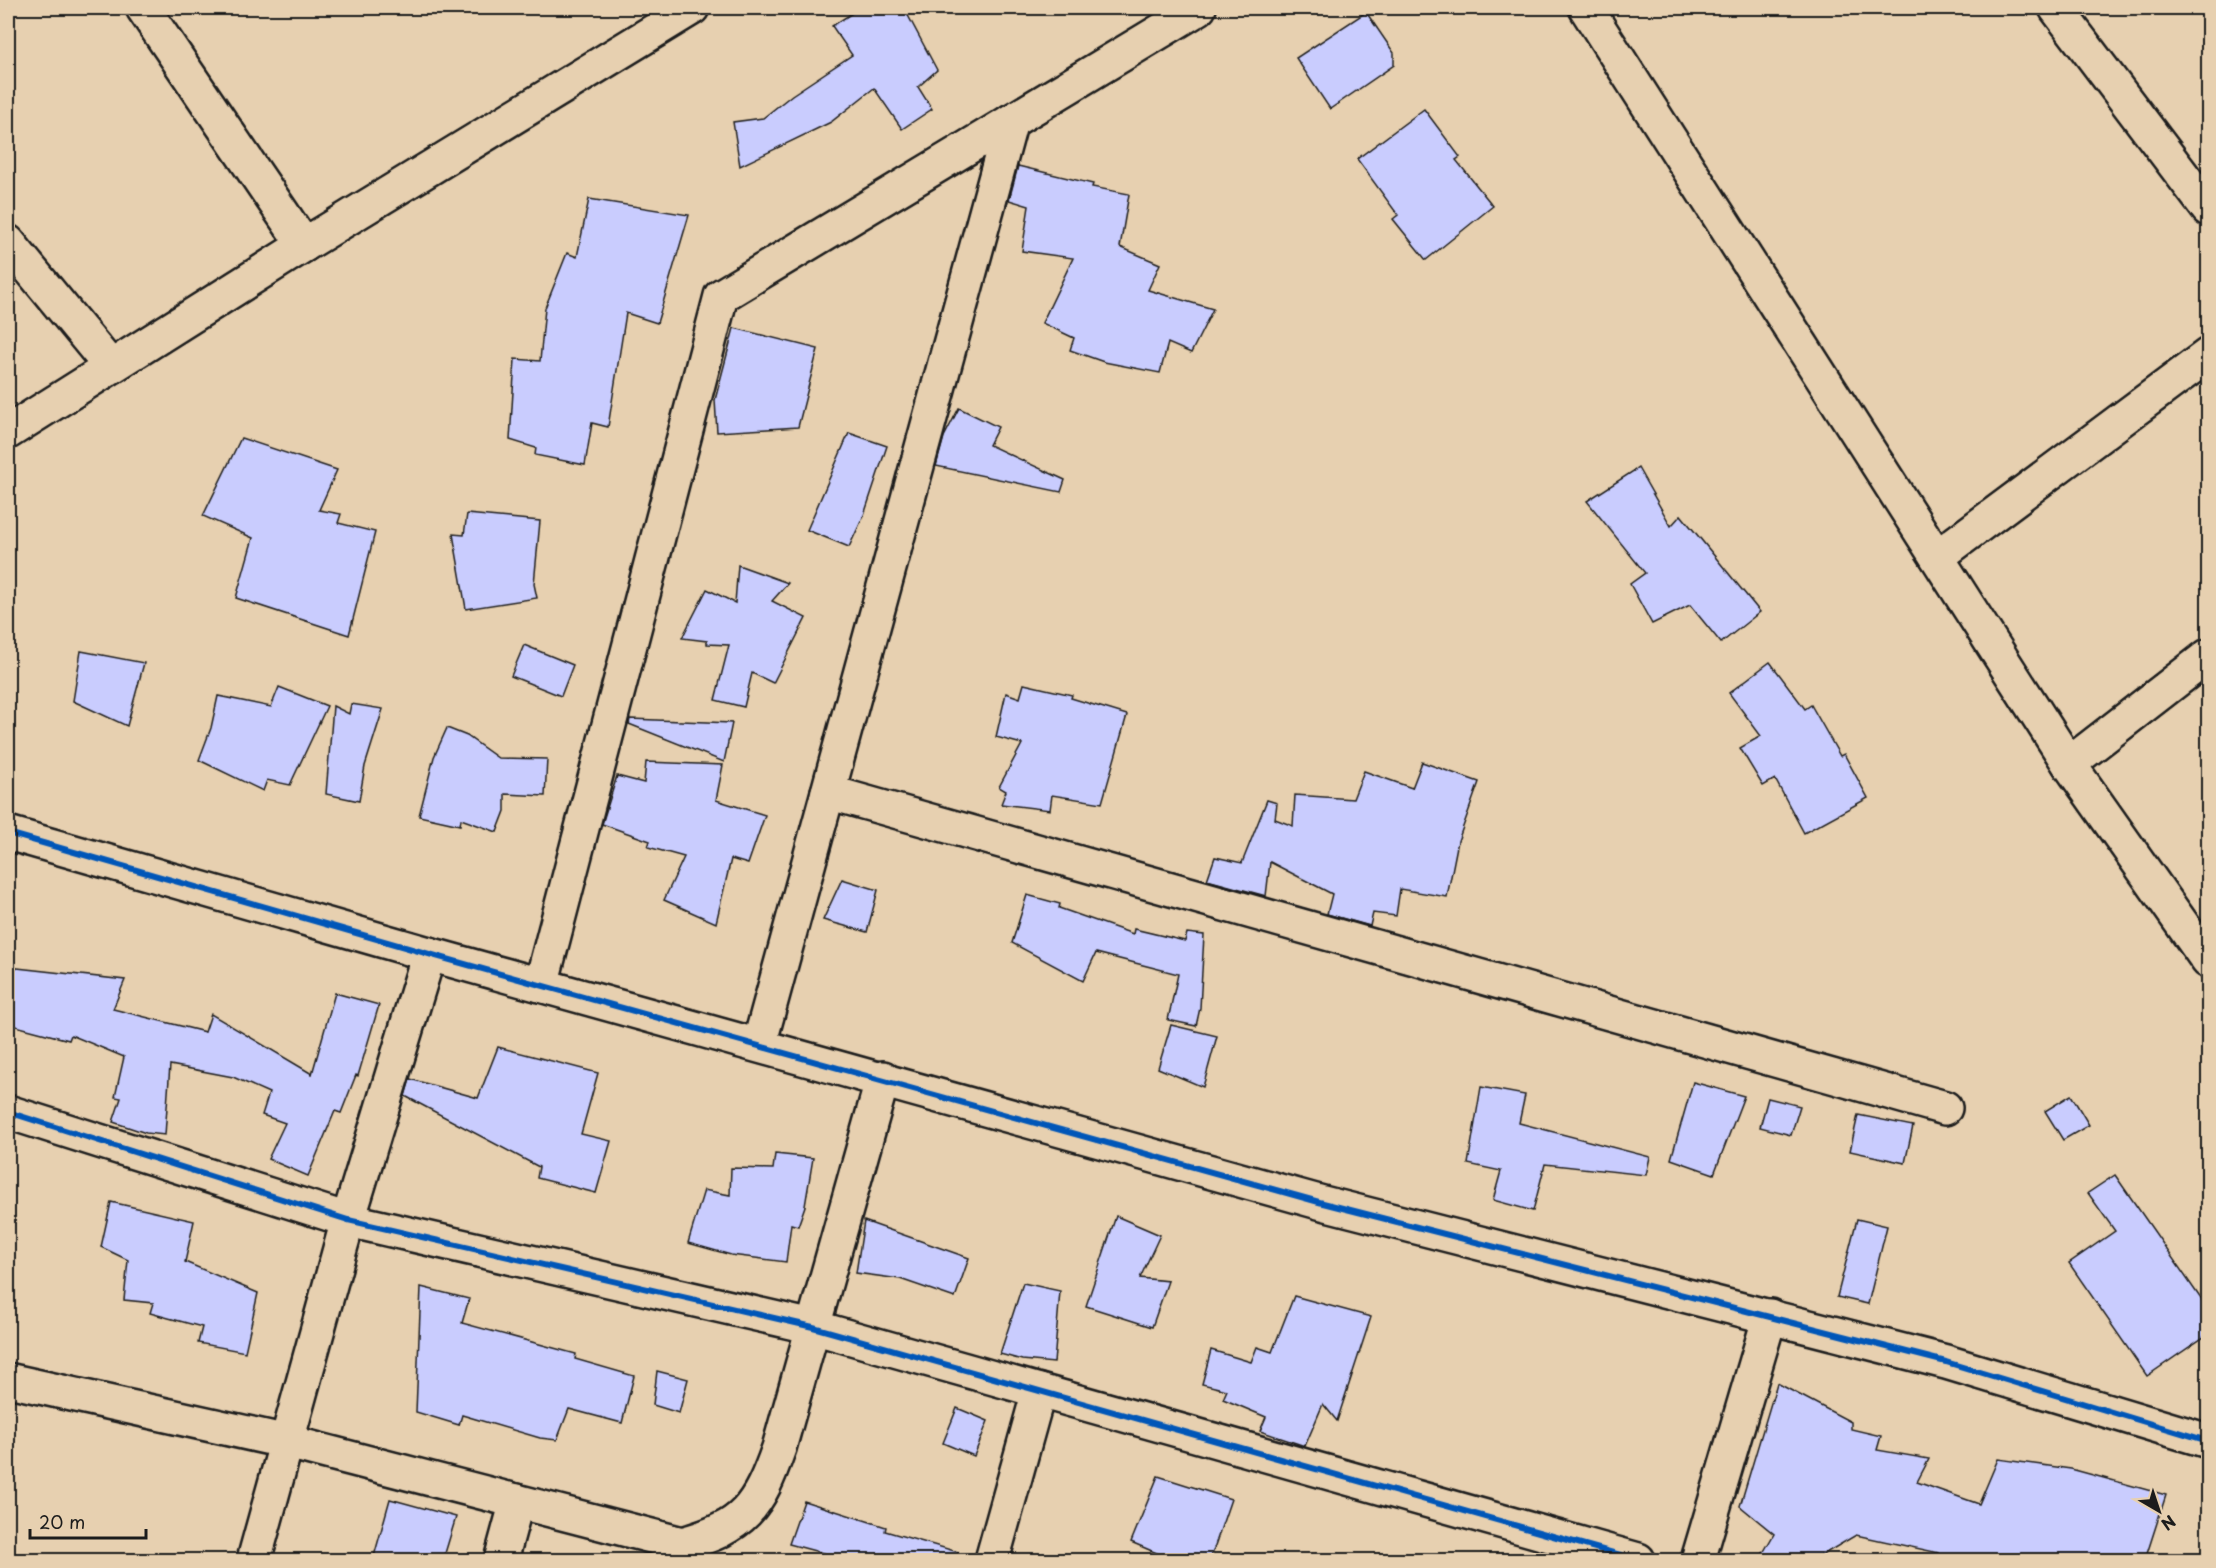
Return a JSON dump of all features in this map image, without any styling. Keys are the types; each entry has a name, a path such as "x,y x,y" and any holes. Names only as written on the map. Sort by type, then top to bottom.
{"street":[{"path":"8,432 304,244 692,8"},
{"path":"541,985 721,296 1199,8"},
{"path":"1586,8 2069,764 2208,961"},
{"path":"2056,8 2208,209"},
{"path":"160,13 304,244"},
{"path":"759,1045 1011,121"},
{"path":"8,242 110,366"},
{"path":"1937,557 2208,355"},
{"path":"2069,764 2208,656"},
{"path":"828,792 1945,1108"},
{"path":"8,832 429,954 883,1078 1319,1202 1946,1362 2208,1441"},
{"path":"254,1560 348,1220 429,954"},
{"path":"8,1380 288,1443 682,1544 717,1534 744,1517 765,1486 779,1448 883,1078"},
{"path":"8,1112 348,1220 813,1327 1638,1560"},
{"path":"1698,1560 1770,1316"},
{"path":"992,1560 1039,1391"},
{"path":"501,1560 517,1501"}],"building":[{"path":"860,8 904,8 937,70 918,87 932,109 902,129 874,88 831,122 740,166 733,122 763,118 792,95 852,55 832,26"},
{"path":"1366,12 1394,53 1394,65 1330,109 1296,58"},
{"path":"1424,109 1460,157 1456,160 1493,206 1426,260 1393,219 1398,215 1357,159"},
{"path":"1018,166 1093,184 1092,187 1129,194 1120,247 1160,264 1148,290 1213,309 1191,353 1168,343 1160,373 1104,362 1070,350 1074,338 1042,323 1073,258 1022,251 1029,206 1009,200"},
{"path":"589,199 689,215 657,323 626,313 608,427 592,423 585,465 535,455 536,448 510,440 515,359 540,361 545,308 567,253 577,257"},
{"path":"734,328 818,349 798,427 717,432 715,400"},
{"path":"959,408 998,427 989,445 1065,480 1061,492 936,466 944,437"},
{"path":"849,433 887,446 864,515 849,547 807,530"},
{"path":"241,438 337,470 319,510 341,514 338,523 375,532 349,635 236,598 253,538 203,516"},
{"path":"1638,468 1671,526 1681,515 1760,612 1721,643 1690,605 1652,624 1630,584 1645,573 1587,501"},
{"path":"467,514 540,521 534,584 537,598 466,609 453,534 464,535"},
{"path":"738,565 788,583 772,601 806,618 773,683 752,673 744,707 715,700 729,645 707,644 707,641 682,638 707,589 735,603"},
{"path":"524,645 573,665 561,696 511,676"},
{"path":"81,651 144,663 127,726 73,701"},
{"path":"1770,662 1805,709 1811,705 1840,756 1844,754 1868,798 1804,833 1775,779 1763,786 1740,748 1761,736 1729,693"},
{"path":"1024,684 1072,695 1071,698 1127,715 1102,803 1052,795 1050,810 1001,804 1006,791 999,787 1022,744 996,737 1006,693 1020,698"},
{"path":"279,687 327,706 290,785 267,780 263,791 199,760 211,728 218,696 271,707"},
{"path":"351,704 383,709 365,766 359,801 326,794 333,706 349,714"},
{"path":"630,719 732,723 724,762 629,724"},
{"path":"447,728 467,736 498,758 547,759 545,796 505,794 505,811 497,832 461,819 460,825 419,816 434,757"},
{"path":"646,762 723,765 716,800 765,815 748,864 731,859 716,923 664,900 684,857 648,847 650,841 602,824 617,776 644,783"},
{"path":"1422,762 1479,782 1458,841 1447,897 1400,889 1396,916 1373,913 1370,926 1327,914 1332,894 1270,862 1266,896 1207,880 1215,857 1242,863 1267,800 1277,803 1275,819 1293,826 1295,795 1353,799 1364,771 1412,788"},
{"path":"842,879 878,890 867,932 823,920"},
{"path":"1027,895 1060,904 1059,908 1133,934 1134,929 1185,941 1187,933 1204,935 1200,1008 1196,1026 1168,1020 1178,974 1096,953 1083,981 1012,943"},
{"path":"8,967 125,980 113,1009 205,1032 211,1014 312,1074 335,993 379,1005 358,1076 356,1075 341,1113 335,1111 308,1176 268,1159 285,1123 262,1115 269,1093 233,1077 170,1065 165,1135 146,1133 113,1122 121,1098 115,1097 124,1057 71,1035 69,1040 8,1024"},
{"path":"1171,1025 1217,1036 1203,1087 1158,1068"},
{"path":"498,1047 598,1073 581,1134 611,1141 596,1193 537,1178 539,1167 405,1096 410,1079 478,1098"},
{"path":"1693,1082 1744,1096 1714,1174 1671,1159"},
{"path":"1481,1087 1525,1095 1519,1123 1650,1157 1646,1175 1545,1164 1533,1211 1493,1200 1501,1171 1468,1164"},
{"path":"2071,1095 2089,1125 2063,1140 2045,1111"},
{"path":"1768,1098 1800,1106 1791,1135 1760,1127"},
{"path":"1858,1115 1913,1126 1905,1163 1850,1151"},
{"path":"775,1154 813,1158 805,1206 798,1226 791,1224 786,1262 731,1255 688,1243 704,1190 730,1195 731,1168 773,1169"},
{"path":"2115,1175 2208,1309 2208,1334 2147,1376 2069,1263 2115,1231 2088,1193"},
{"path":"111,1202 194,1221 185,1262 258,1293 245,1352 198,1343 202,1327 150,1313 153,1303 124,1300 128,1260 101,1247"},
{"path":"1116,1216 1160,1235 1140,1278 1168,1281 1152,1327 1086,1306"},
{"path":"1857,1219 1887,1226 1868,1304 1837,1297"},
{"path":"864,1221 969,1258 955,1298 900,1279 856,1273"},
{"path":"1023,1283 1060,1291 1054,1363 1022,1360 1000,1354"},
{"path":"421,1287 469,1299 462,1323 576,1354 575,1359 634,1376 622,1423 569,1409 557,1440 540,1438 462,1415 459,1425 416,1412"},
{"path":"1294,1296 1371,1317 1337,1421 1323,1404 1305,1446 1260,1431 1266,1417 1223,1399 1227,1390 1202,1384 1211,1350 1251,1362 1257,1347 1272,1352"},
{"path":"657,1371 688,1379 679,1413 653,1405"},
{"path":"1777,1383 1851,1422 1851,1429 1881,1436 1877,1450 1929,1459 1917,1482 1979,1504 1998,1459 2071,1469 2166,1495 2145,1560 1936,1560 1939,1553 1856,1535 1814,1560 1759,1560 1774,1534 1740,1506"},
{"path":"957,1408 988,1421 974,1456 943,1443"},
{"path":"1158,1476 1231,1499 1210,1560 1173,1560 1131,1542"},
{"path":"390,1499 456,1517 443,1560 373,1560"},
{"path":"804,1501 886,1527 885,1531 958,1552 957,1560 849,1560 789,1544"}],"cycle path":[{"path":"8,833 429,954 1319,1202 1946,1362 2208,1441"},
{"path":"8,1112 348,1220 813,1327 1638,1560"}]}
